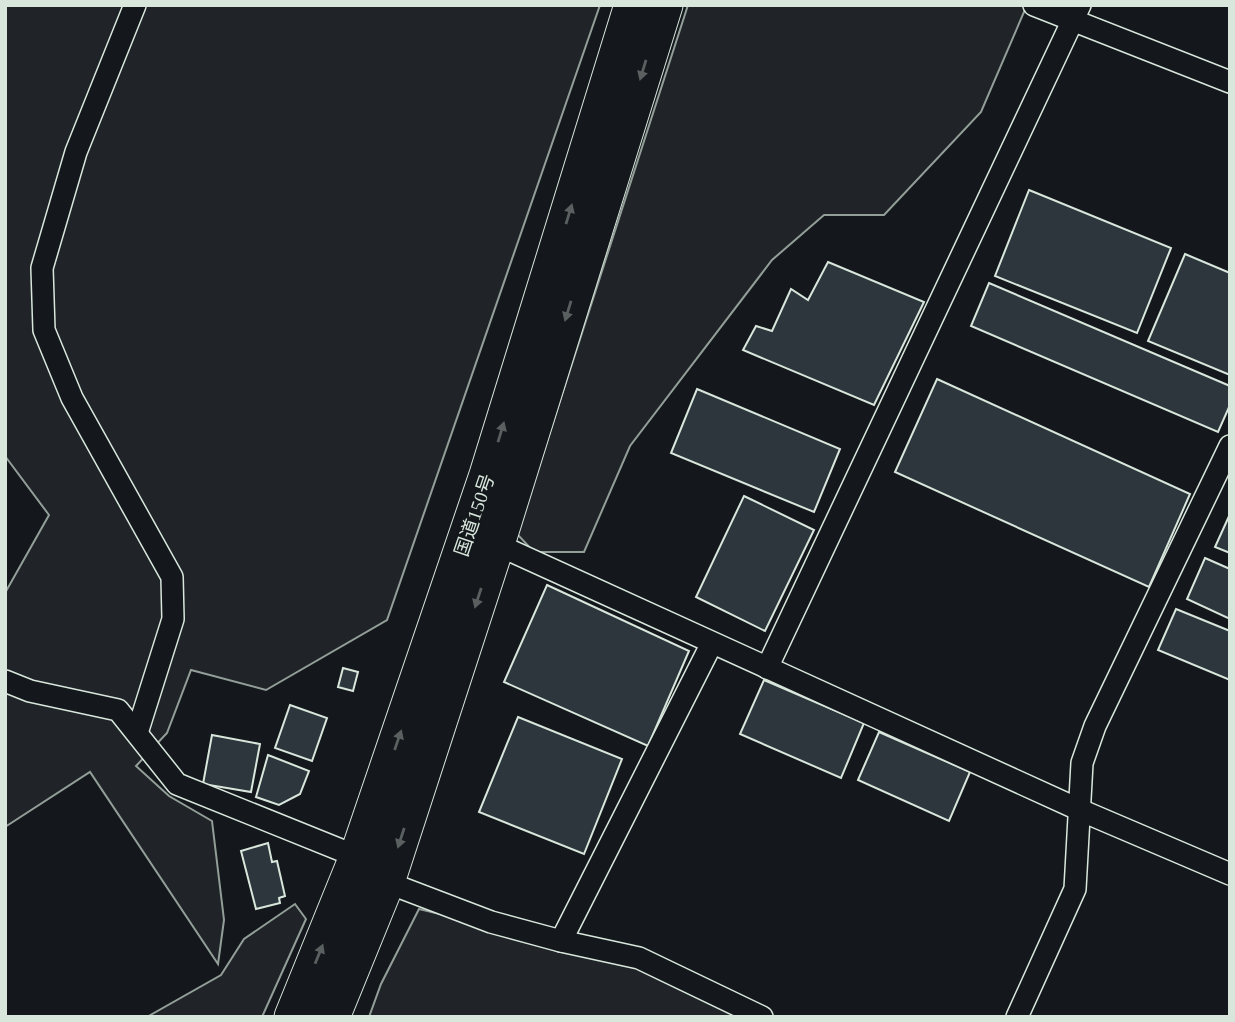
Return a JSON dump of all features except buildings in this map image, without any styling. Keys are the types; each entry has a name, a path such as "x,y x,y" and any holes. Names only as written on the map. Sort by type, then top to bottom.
{"highway":[{"name":"国道150号","path":"293,1017 358,857 488,475 633,5"},
{"name":"国道150号","path":"331,1017 386,882 496,544 664,5"}],"street":[{"path":"135,5 76,152 42,268 44,330 68,387 172,577 173,619 137,733"},
{"path":"1034,5 1076,12 1230,82"},
{"path":"767,668 1076,12"},
{"path":"1017,1017 1075,889 1082,763 1096,726 1230,446"},
{"path":"496,544 1080,810 1230,874"},
{"path":"561,942 712,643"},
{"path":"5,681 30,691 118,710 177,784 358,857"},
{"path":"386,882 491,922 561,942 639,958 762,1017"}],"shaded area":[{"path":"5,5 600,5 387,620 266,690 191,670 167,733 136,766 169,796 212,821 224,920 218,964 90,772 5,827 5,593 49,515 5,456"},
{"path":"688,5 1027,5 981,112 884,215 824,215 772,260 630,446 584,552 534,552 517,534"},
{"path":"295,904 306,919 262,1017 147,1017 221,975 244,939"},
{"path":"419,909 654,965 754,1017 369,1017 381,984"}]}
